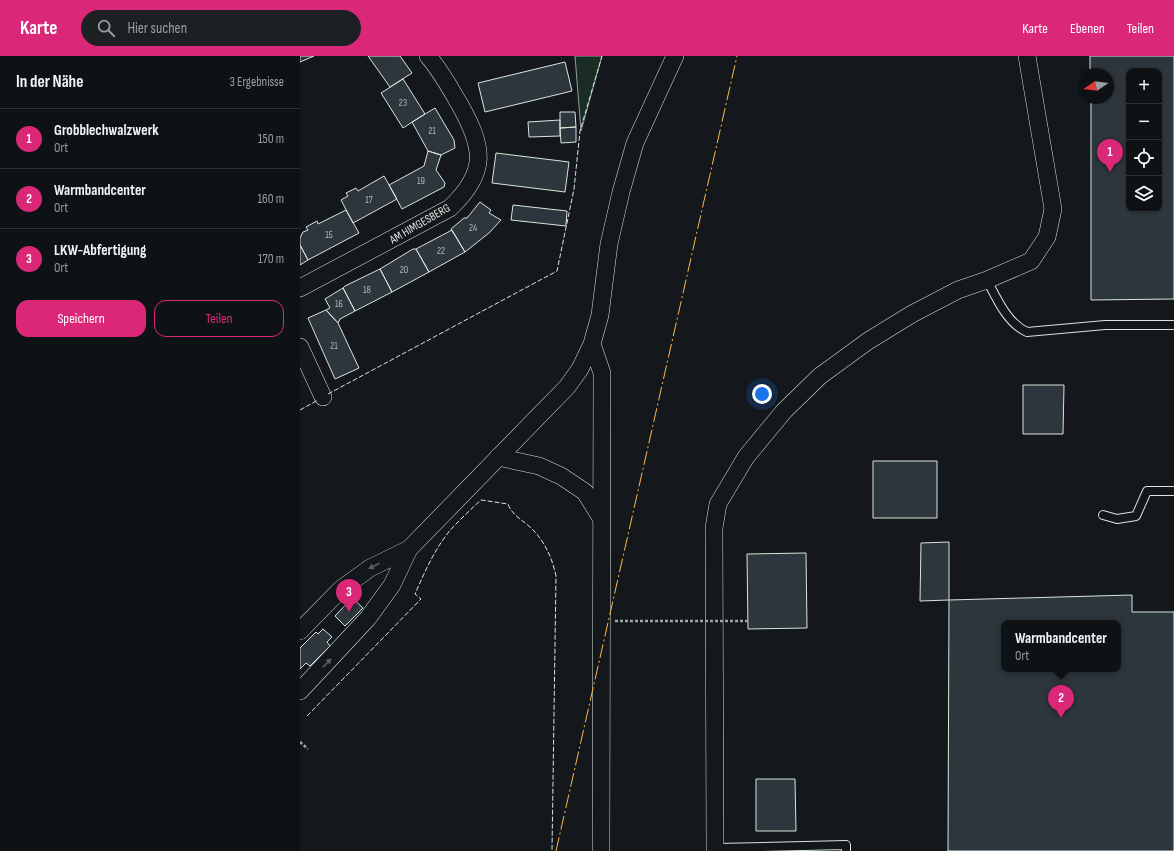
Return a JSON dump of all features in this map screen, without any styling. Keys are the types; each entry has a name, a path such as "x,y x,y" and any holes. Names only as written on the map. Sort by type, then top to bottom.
{"street":[{"name":"AM HIMGESBERG","path":"300,288 450,208 462,197 471,183 477,169 479,158 475,135 441,71 428,56"},
{"path":"300,691 368,618 392,585 409,549 566,387 580,369 592,344 600,316 609,244 621,192 636,143 675,56"},
{"path":"715,849 714,528 718,504 746,458 784,411 820,376 868,341 912,314 958,290 987,280 1030,261 1047,237 1053,209 1027,56"},
{"path":"592,344 602,373 601,851"},
{"path":"300,347 323,397"},
{"path":"498,457 539,466 561,476 585,492 601,519"},
{"path":"300,632 341,589 370,568 409,549"}],"lane":[{"path":"987,280 1012,322 1018,329 1027,332 1105,325 1174,324"},
{"path":"1103,515 1117,519 1136,516 1147,491 1174,491"},
{"path":"715,849 846,845 846,851"}],"path":[{"path":"616,621 748,621"},
{"path":"300,742 308,750"}],"green space":[{"path":"575,56 602,56 581,131"}],"building":[{"path":"300,56 314,56 300,62"},
{"path":"368,56 400,56 412,73 390,87"},
{"path":"1090,56 1174,56 1174,299 1091,300 1091,104 1114,104 1114,68 1090,68"},
{"path":"565,62 572,91 485,112 478,83"},
{"path":"403,79 425,114 403,128 381,93"},
{"path":"435,108 454,140 455,148 441,155 428,151 412,122"},
{"path":"560,112 575,112 576,127 560,128"},
{"path":"560,120 560,136 529,137 528,122"},
{"path":"576,127 576,142 561,143 560,128"},
{"path":"428,151 441,155 436,170 445,183 444,187 402,209 389,185 424,166"},
{"path":"496,153 569,162 565,192 492,183"},
{"path":"384,176 397,199 353,223 341,200 348,196 346,193 356,188 358,191"},
{"path":"480,202 491,210 489,213 501,220 489,233 465,252 451,229 464,218 467,218"},
{"path":"513,205 567,211 566,226 511,220"},
{"path":"346,210 359,233 308,260 300,245 300,238 303,232 308,230 306,227 317,221 318,224"},
{"path":"452,230 465,252 429,272 416,249"},
{"path":"300,245 308,260 300,265"},
{"path":"413,249 416,249 429,272 392,292 380,269"},
{"path":"380,269 392,292 355,311 343,288"},
{"path":"343,288 355,311 340,319 338,323 326,310 330,308 325,299"},
{"path":"326,310 338,323 359,368 335,379 308,318"},
{"path":"1023,385 1064,385 1063,434 1023,434"},
{"path":"873,461 937,461 937,518 873,518"},
{"path":"949,542 949,600 920,601 921,543"},
{"path":"806,553 807,628 748,629 747,554"},
{"path":"1132,595 1132,612 1174,612 1174,851 948,851 949,600"},
{"path":"352,598 363,608 345,626 335,616"},
{"path":"323,629 332,637 327,642 330,646 310,666 306,663 300,669 300,648 316,632 318,634"},
{"path":"756,779 795,779 796,831 756,831"}],"fence":[{"path":"328,394 557,271 574,189 580,131 602,56"},
{"path":"300,410 318,400"},
{"path":"307,716 421,599 415,594 423,576 437,549 454,526 481,500 508,504 514,514 530,527 539,537 550,556 556,576 552,851"}],"power":[{"path":"556,851 737,56"}],"place":[{"name":"Grobblechwalzwerk","path":"1110,172"},
{"name":"LKW-Abfertigung","path":"349,612"},
{"name":"Warmbandcenter","path":"1061,718"}]}
